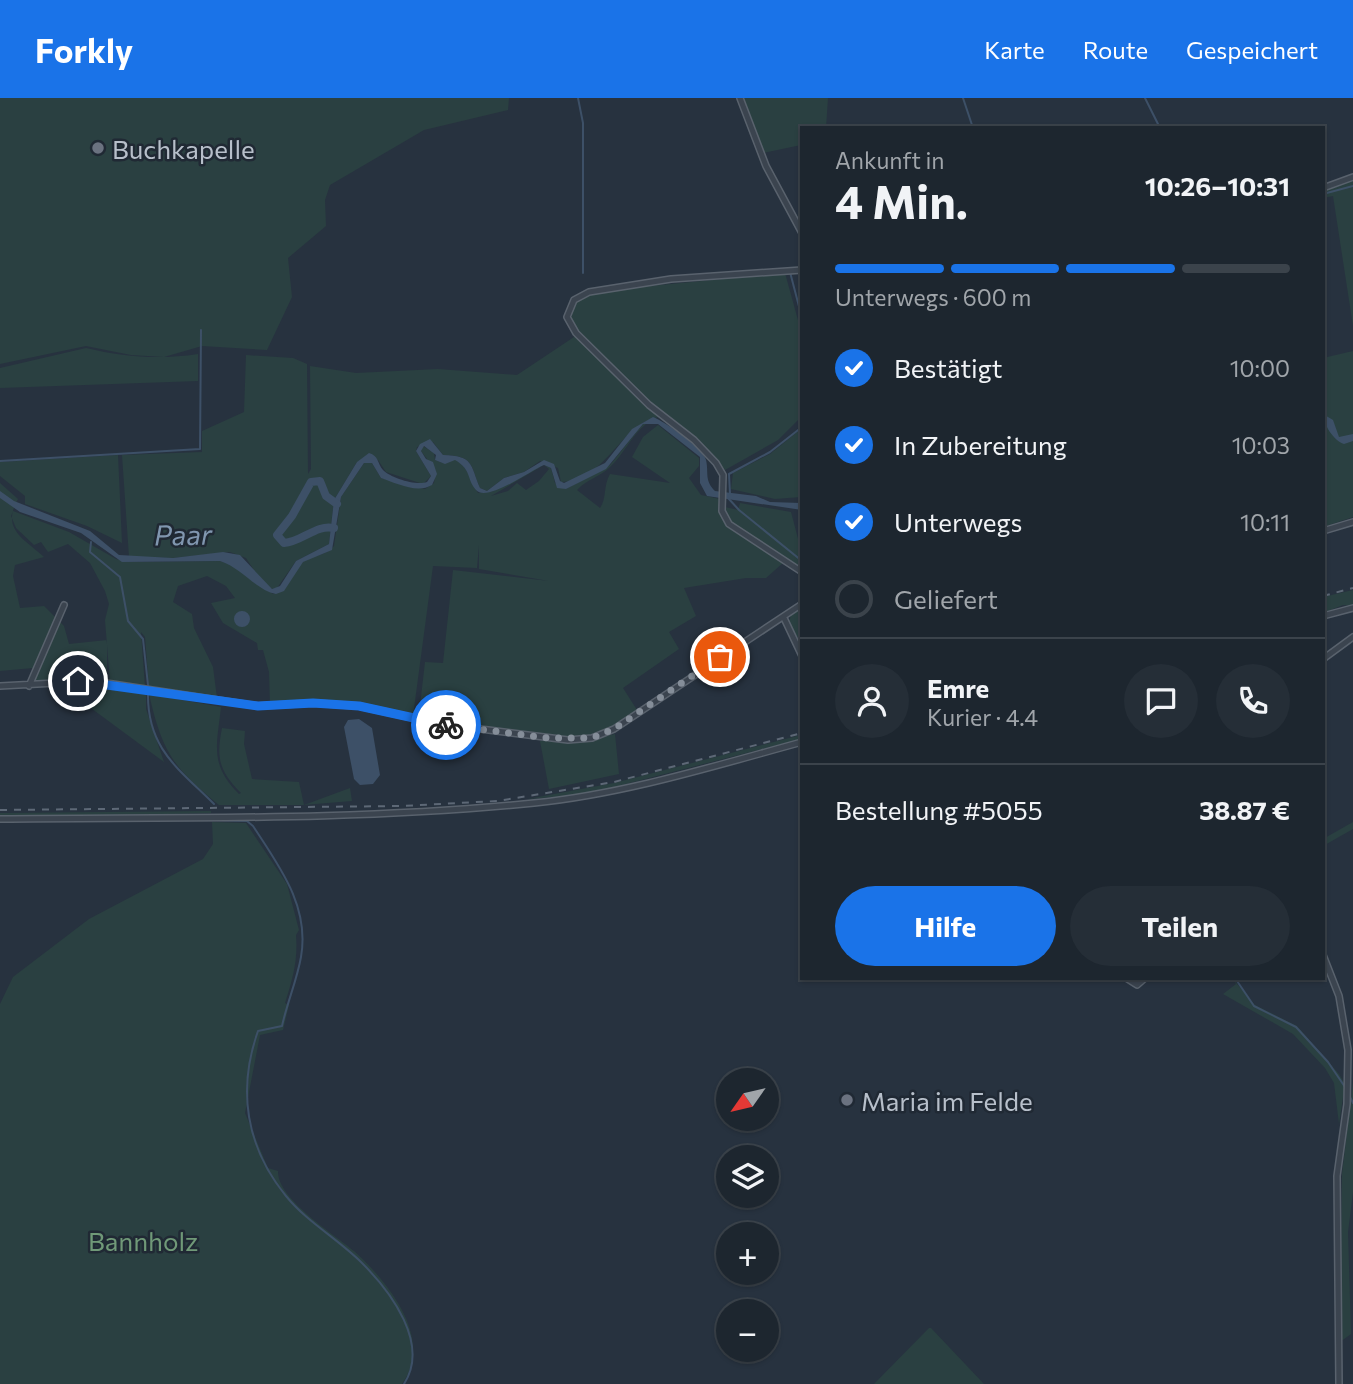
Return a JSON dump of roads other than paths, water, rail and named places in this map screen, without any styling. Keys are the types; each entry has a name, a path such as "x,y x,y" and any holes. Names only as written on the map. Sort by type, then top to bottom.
{"street":[{"path":"740,98 766,166 800,229"},
{"path":"1325,187 1353,177"},
{"path":"800,270 629,285 579,296 568,312 569,325 576,333 649,405 712,457 723,475 722,504 729,524 800,571"},
{"path":"1325,530 1353,522"},
{"path":"29,685 64,606"},
{"path":"0,686 93,681 271,706 313,703 359,706 441,724 548,738 592,738 614,729 800,606"},
{"path":"1325,616 1351,609"},
{"path":"781,620 800,652"},
{"path":"1325,657 1352,637"},
{"path":"0,819 404,815 497,807 614,789 800,742"},
{"path":"1325,961 1344,1015 1349,1050 1347,1104 1337,1176 1339,1384"}],"water":[{"path":"1325,415 1333,420 1339,437 1353,434 1353,441 1344,444 1333,436 1327,427"},
{"path":"653,417 666,424 703,455 708,480 715,491 756,496 770,502 800,503 800,510 707,496 700,483 700,457 658,424 643,424 606,469 566,489 557,488 551,468 544,465 499,489 482,493 476,490 460,464 455,460 445,464 435,460 436,455 424,446 421,451 426,459 433,462 437,474 432,485 413,488 400,485 381,478 372,463 364,463 341,497 332,550 303,562 284,591 276,594 262,589 220,561 122,562 81,533 20,512 0,498 0,491 14,501 90,531 119,555 173,558 223,552 240,555 272,589 280,586 296,561 329,544 334,500 357,462 369,453 376,458 383,470 392,476 410,482 427,482 431,476 416,451 420,444 430,439 443,455 466,460 472,467 480,488 487,491 504,478 524,472 544,460 554,464 560,481 564,483 605,463 632,429"},
{"path":"239,611 245,611 250,619 248,625 239,627 234,622 234,616"},
{"path":"359,719 372,728 380,775 373,784 360,785 354,779 344,727 348,720"}],"waterway":[{"path":"578,98 583,123 583,273"},
{"path":"963,98 972,126"},
{"path":"1145,98 1159,126"},
{"path":"1325,193 1353,186"},
{"path":"790,272 800,310"},
{"path":"0,461 200,449 201,330"},
{"path":"730,494 729,474 770,452 800,429"},
{"name":"Paar","path":"334,528 327,527 284,543 277,535 292,516 311,482 320,481 326,496 337,504"},
{"path":"728,498 800,559"},
{"path":"91,542 90,552 120,577 128,621 143,639 148,685"},
{"path":"148,693 149,712 159,744 177,768 214,804"},
{"path":"216,820 247,821 253,826 290,887 301,921 301,957 282,1026 258,1031 252,1053 247,1096 254,1138 272,1177 286,1196 303,1214 362,1263 395,1303 410,1336 412,1352 411,1369 404,1384"},
{"path":"1236,980 1254,1006 1296,1027 1328,1062 1345,1087"},
{"path":"1349,1095 1353,1103"}],"railway":[{"path":"1325,595 1353,588"},
{"path":"0,810 402,806 497,801 614,782 800,734"}],"place":[{"name":"Buchkapelle","path":"98,148"},
{"name":"Maria im Felde","path":"847,1100"}],"park label":[{"name":"Bannholz","path":"143,1240"}]}
